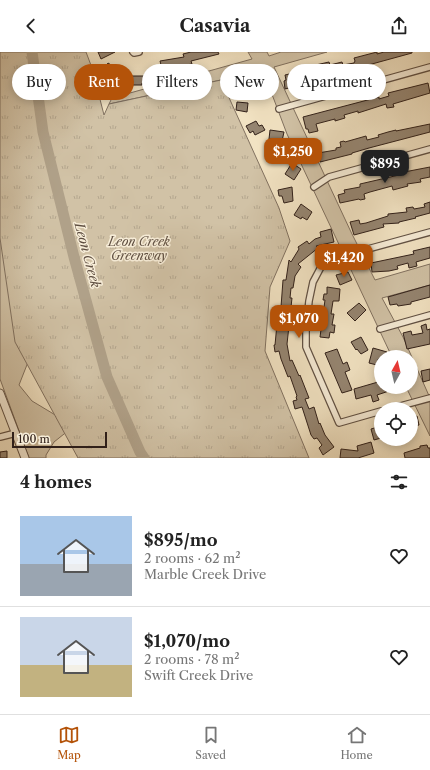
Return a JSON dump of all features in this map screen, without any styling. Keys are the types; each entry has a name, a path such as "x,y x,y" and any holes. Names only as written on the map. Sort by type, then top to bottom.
{"street":[{"path":"279,109 430,67"},
{"path":"314,188 329,177 430,149"},
{"path":"374,413 339,423 311,361 306,343 309,301 313,282 321,267 335,258 430,232"},
{"path":"380,329 430,315"},
{"path":"0,393 26,458"},
{"path":"415,402 430,398"},
{"path":"0,437 16,432"}],"green space":[{"name":"Leon Creek Greenway","path":"0,52 86,52 90,64 74,64 74,100 100,100 104,115 109,104 134,100 134,99 142,97 142,100 212,100 212,82 220,80 220,100 230,100 279,208 290,241 270,287 265,351 309,458 78,458 15,342 0,238"},
{"path":"248,52 267,52 269,56 281,52 327,52 279,66 279,64 234,64 252,59"},
{"path":"0,59 32,352 19,385 32,401 72,425 69,430 54,442 46,455 46,458 29,458 0,379"},
{"path":"220,68 220,80 212,82 212,70"},
{"path":"279,78 287,95 287,100 289,100 375,280 430,264 430,285 382,298 409,350 389,350 287,134 274,100 279,100"},
{"path":"142,90 142,97 134,99 134,92"},
{"path":"111,100 128,100 109,104"},
{"path":"418,371 430,398 430,436 418,412 418,402 413,402 409,394 418,394"}],"building":[{"path":"98,52 115,52 101,59"},
{"path":"191,52 218,52 219,54 191,61 192,64 161,64 160,61 184,57 183,54"},
{"path":"377,52 377,54 384,52 412,52 372,64 348,64 354,63 354,58"},
{"path":"285,75 287,75 287,88 285,89 284,81 286,80"},
{"path":"134,76 142,76 142,85 134,85"},
{"path":"428,83 430,93 393,104 394,107 387,108 386,104 358,113 358,111 344,115 345,118 335,121 335,119 316,124 318,131 309,133 308,129 306,129 303,117 368,100 386,100 386,97 389,96 388,93"},
{"path":"237,102 248,103 247,112 236,110"},
{"path":"256,121 259,126 262,125 265,130 255,135 253,131 250,133 246,126"},
{"path":"430,124 430,132 320,162 318,153 336,150 336,148 341,147 340,142 366,136 367,140 379,137 378,135 388,132"},
{"path":"270,130 284,132 282,141 269,139"},
{"path":"292,163 301,169 294,180 285,174"},
{"path":"430,167 430,177 420,179 421,182 407,184 408,186 393,190 392,186 364,194 365,199 340,203 338,195 345,193 344,190 360,187 360,184 399,175 399,173"},
{"path":"292,187 293,201 284,203 282,196 279,196 278,190"},
{"path":"430,202 430,213 399,223 383,224 384,227 354,235 350,222 359,220 360,224 366,223 388,216 388,214 407,212 406,208 413,207 414,209 425,207 424,204"},
{"path":"301,204 312,212 307,220 302,217 301,219 294,215"},
{"path":"331,229 334,242 316,246 318,248 298,264 301,267 295,276 293,288 291,288 290,298 292,298 287,344 290,361 292,360 299,376 300,375 309,398 305,399 309,409 314,407 319,424 320,423 325,435 334,447 323,455 319,448 322,445 317,438 314,439 311,435 302,407 295,409 293,401 297,400 297,396 290,376 288,377 279,351 275,352 274,345 280,313 277,313 277,307 281,307 283,280 286,280 289,260 291,262 299,249 298,247 307,241 309,244 315,239 321,237 320,232"},
{"path":"430,247 430,258 416,262 417,266 409,268 408,263 397,266 398,269 372,272 371,263 414,254 413,251"},
{"path":"348,272 352,280 340,285 336,275"},
{"path":"430,285 430,297 411,302 411,304 398,306 397,304 390,305 388,297"},
{"path":"327,287 340,289 339,301 333,301 331,314 334,314 332,325 335,325 334,333 330,332 329,338 320,337 325,300 323,300 324,294 327,294"},
{"path":"359,303 366,310 355,321 347,313"},
{"path":"426,324 427,330 430,329 430,344 407,349 403,333 411,331 412,335 423,333 421,326"},
{"path":"361,337 368,350 361,354 357,349 356,350 351,342"},
{"path":"373,348 380,350 374,350 374,364 369,363"},
{"path":"337,349 343,364 347,362 350,370 345,372 352,390 342,393 325,353"},
{"path":"430,369 430,380 423,382 421,371"},
{"path":"374,383 374,394 380,394 377,395 379,400 373,402 371,395 356,399 354,389"},
{"path":"374,428 374,440 371,429"},
{"path":"371,442 374,453 358,458 340,458 341,449 358,451 357,446"},
{"path":"427,445 428,448 430,448 430,458 405,458 404,453 420,448 420,446"},
{"path":"7,451 7,458 0,458 0,452"}],"waterway":[{"name":"Leon Creek","path":"32,52 43,132 74,257 107,377 144,458"}]}
